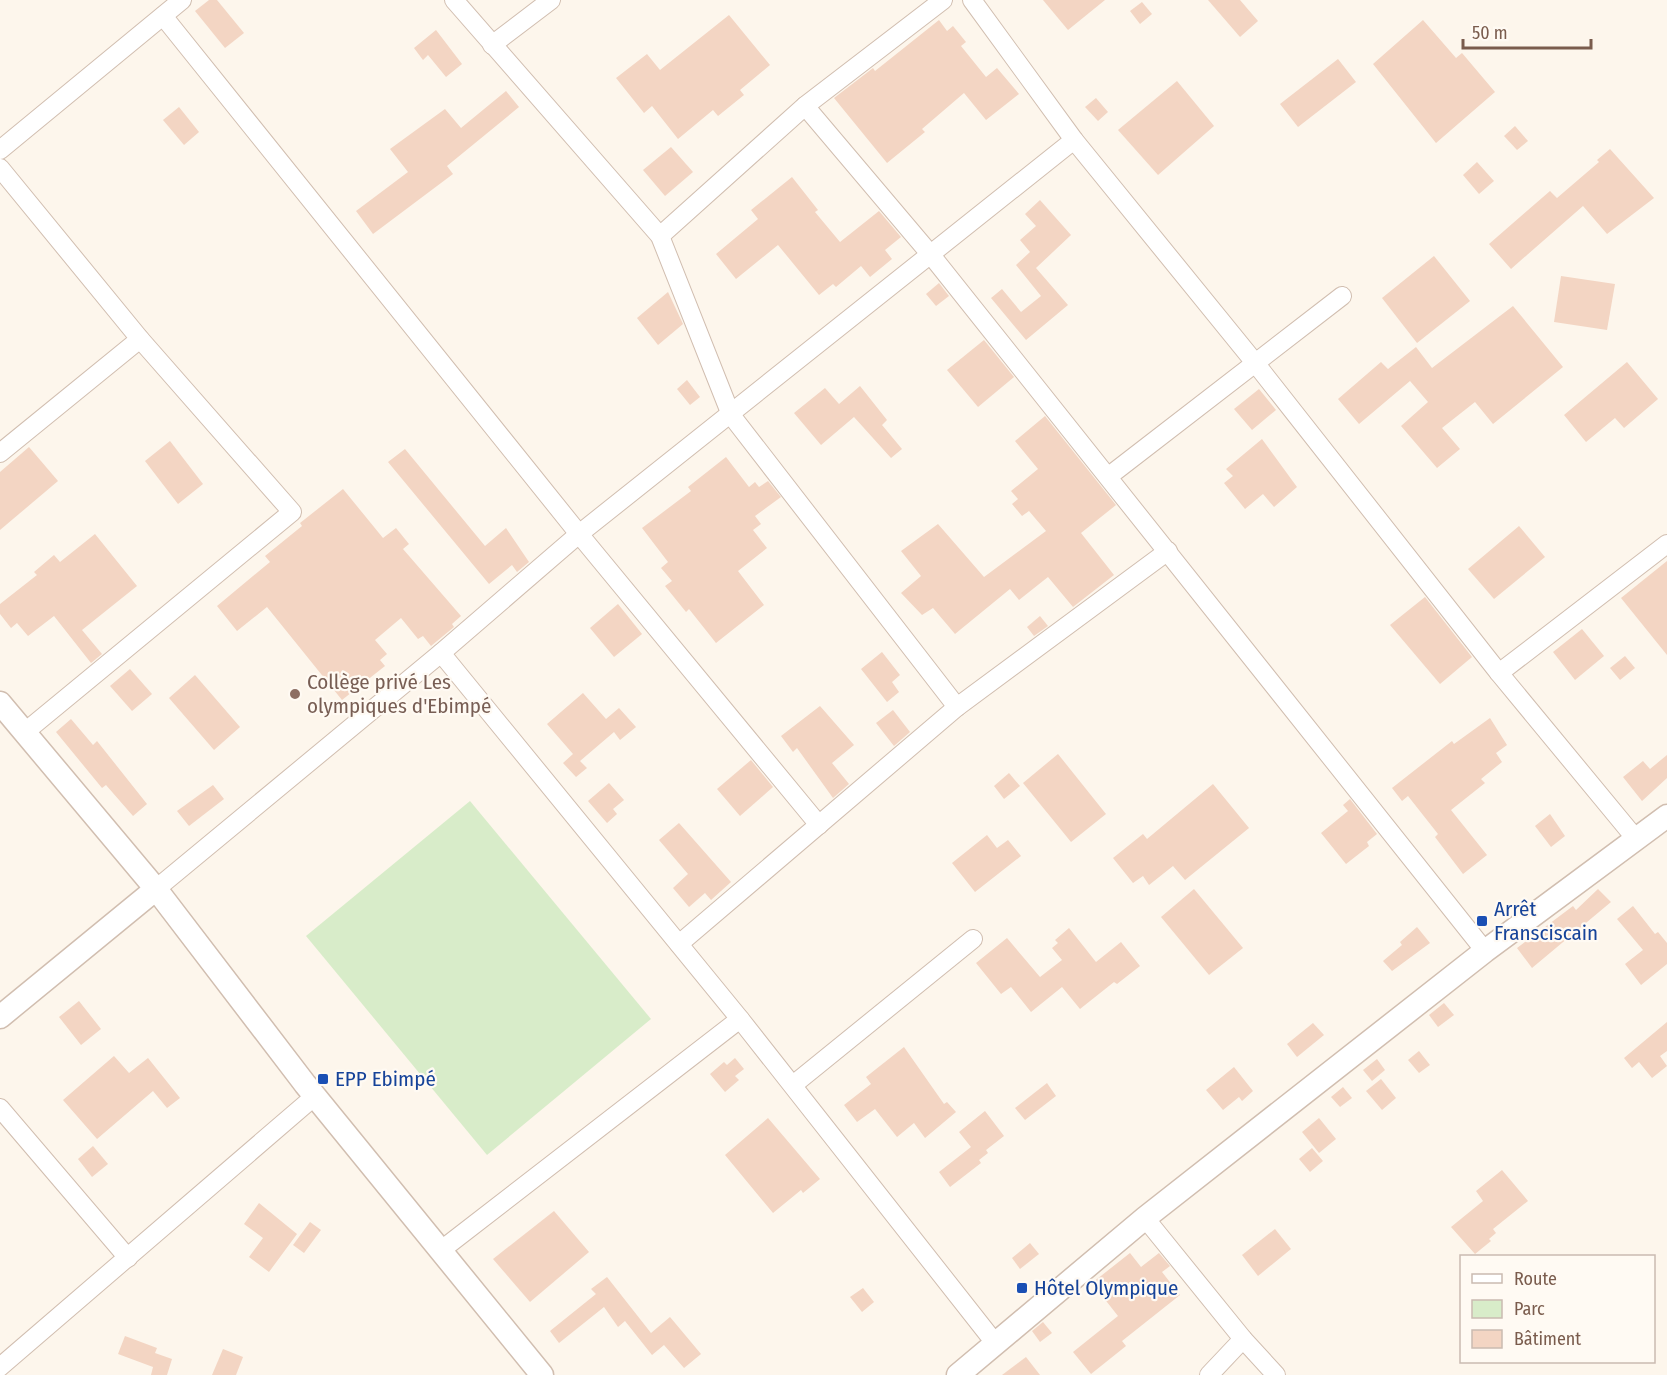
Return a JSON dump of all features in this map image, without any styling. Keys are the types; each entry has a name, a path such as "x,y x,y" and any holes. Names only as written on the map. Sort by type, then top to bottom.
{"street":[{"path":"0,150 182,0"},
{"path":"453,0 660,236 731,415 957,707"},
{"path":"492,45 551,0"},
{"path":"660,236 805,106 943,0"},
{"path":"972,0 1074,140 1256,364 1499,673 1636,839"},
{"path":"163,16 579,534 819,825"},
{"path":"805,106 931,255 1109,476 1485,951"},
{"path":"0,1017 441,653 579,534 1074,140"},
{"path":"0,168 140,339 292,512 25,732"},
{"path":"1109,476 1342,296"},
{"path":"0,453 140,339"},
{"path":"1499,673 1667,544"},
{"path":"679,944 957,707 1168,551"},
{"path":"441,653 793,1085 995,1343"},
{"path":"0,702 156,888 315,1096 542,1375"},
{"path":"958,1375 1145,1218 1485,951 1667,816"},
{"path":"793,1085 973,939"},
{"path":"440,1251 740,1019"},
{"path":"0,1366 315,1096"},
{"path":"0,1108 128,1258"},
{"path":"1145,1218 1243,1339 1276,1375"},
{"path":"1209,1375 1243,1339"}],"green space":[{"path":"470,801 651,1019 487,1155 306,936"}],"building":[{"path":"209,0 217,0 244,33 225,48 195,11"},
{"path":"1043,0 1105,0 1068,30"},
{"path":"1208,0 1240,0 1258,21 1240,37"},
{"path":"1142,2 1152,14 1140,24 1130,11"},
{"path":"729,15 770,65 740,90 744,95 718,116 713,110 678,139 652,106 644,113 616,78 647,54 660,70"},
{"path":"939,20 947,31 953,26 966,42 961,46 986,77 997,68 1019,94 986,120 964,93 922,129 925,132 887,163 834,98 873,68 875,71"},
{"path":"1423,20 1456,58 1462,53 1495,92 1436,143 1373,64"},
{"path":"436,30 462,64 446,77 428,55 423,60 414,48"},
{"path":"1338,59 1356,82 1298,127 1280,104"},
{"path":"1177,81 1214,126 1158,175 1118,130"},
{"path":"506,91 519,107 447,166 453,174 373,234 356,211 408,172 390,149 445,109 461,128"},
{"path":"1096,98 1108,112 1098,121 1085,107"},
{"path":"179,107 199,132 184,145 163,120"},
{"path":"1515,126 1528,141 1517,150 1504,136"},
{"path":"671,147 693,172 665,196 643,170"},
{"path":"1610,149 1654,198 1607,234 1583,206 1511,269 1489,244 1550,191 1557,198 1599,162 1597,160"},
{"path":"1477,162 1494,181 1479,194 1463,175"},
{"path":"792,177 818,210 815,212 840,242 879,211 901,237 885,250 892,259 870,277 861,266 836,287 833,284 819,295 778,245 736,279 716,254 758,219 751,210"},
{"path":"1040,200 1071,235 1036,268 1068,305 1026,340 991,298 1002,289 1021,312 1041,296 1016,265 1030,252 1020,240 1036,226 1025,214"},
{"path":"1434,256 1470,301 1417,343 1382,298"},
{"path":"1561,276 1615,284 1607,330 1554,322"},
{"path":"939,283 949,296 936,306 926,294"},
{"path":"668,292 683,324 658,345 637,318"},
{"path":"1513,306 1563,367 1493,424 1475,402 1442,428 1460,449 1437,468 1401,426 1428,402 1410,381 1359,424 1338,399 1381,362 1388,369 1416,347 1432,368"},
{"path":"984,340 1014,377 978,407 947,370"},
{"path":"1627,362 1658,399 1624,428 1615,418 1586,442 1564,415"},
{"path":"687,380 700,397 690,405 677,389"},
{"path":"860,386 887,420 882,425 902,449 891,458 854,417 821,445 794,413 825,388 839,404"},
{"path":"1259,389 1276,410 1252,430 1234,409"},
{"path":"1045,416 1116,505 1081,533 1114,575 1073,607 1048,577 1019,600 1010,589 955,634 933,608 922,615 901,593 921,576 901,551 938,524 984,577 1046,531 1029,511 1022,516 1012,504 1018,499 1011,491 1038,469 1015,441"},
{"path":"1262,439 1297,487 1274,507 1263,494 1245,509 1224,483 1233,476 1226,469"},
{"path":"170,441 203,484 178,504 145,461"},
{"path":"29,447 58,481 0,530 0,472"},
{"path":"405,449 485,546 506,528 529,562 517,572 512,565 489,584 388,462"},
{"path":"726,457 749,487 755,482 759,487 768,481 781,497 755,516 761,524 753,530 767,548 738,571 764,605 716,643 689,609 686,612 665,586 672,581 661,568 668,562 642,528 691,491 688,487"},
{"path":"343,489 383,538 396,528 409,544 403,549 461,616 452,624 454,627 431,646 423,636 418,639 401,618 375,640 387,654 380,660 385,666 342,700 267,607 237,631 217,606 270,562 265,556 302,526 300,523"},
{"path":"1519,526 1545,557 1494,599 1468,569"},
{"path":"95,534 137,586 82,630 102,654 91,663 54,616 28,636 17,623 11,628 0,614 0,604 37,575 34,572 54,555 60,562"},
{"path":"1667,561 1667,655 1621,598"},
{"path":"1425,597 1472,657 1440,684 1390,625"},
{"path":"618,604 642,634 614,657 590,628"},
{"path":"1040,616 1048,626 1034,636 1027,627"},
{"path":"1582,629 1604,656 1575,680 1553,652"},
{"path":"882,652 900,675 892,682 899,692 887,702 861,669"},
{"path":"1625,656 1635,668 1620,680 1610,668"},
{"path":"130,669 152,694 132,711 110,686"},
{"path":"195,675 240,727 214,750 169,698"},
{"path":"583,693 606,719 619,708 636,727 620,740 614,732 580,761 587,768 576,777 563,763 573,754 547,724"},
{"path":"820,706 854,745 832,763 849,784 833,798 797,748 793,752 781,736"},
{"path":"893,710 910,732 894,746 876,723"},
{"path":"1490,718 1507,745 1496,753 1502,762 1481,779 1485,783 1451,810 1487,855 1463,874 1435,837 1438,834 1408,796 1402,801 1392,788 1452,741 1454,744"},
{"path":"71,719 93,745 97,741 147,804 133,816 106,785 102,788 56,732"},
{"path":"1058,754 1106,814 1071,842 1023,783"},
{"path":"1667,755 1667,778 1642,801 1623,777 1643,761 1650,769"},
{"path":"751,760 773,787 740,816 717,789"},
{"path":"1009,773 1020,786 1004,799 994,786"},
{"path":"609,783 624,800 613,809 617,814 607,823 588,801"},
{"path":"1213,784 1249,828 1185,880 1173,866 1149,885 1143,876 1133,883 1113,858 1143,834 1147,839"},
{"path":"213,785 224,799 189,826 177,811"},
{"path":"1350,799 1377,834 1367,842 1369,846 1346,864 1321,833 1348,811 1343,805"},
{"path":"1550,814 1565,836 1551,847 1535,826"},
{"path":"679,823 731,882 711,900 705,893 689,907 673,888 688,874 659,840"},
{"path":"987,835 997,848 1008,840 1021,856 975,892 952,863"},
{"path":"1194,889 1243,948 1209,975 1161,917"},
{"path":"1598,889 1611,902 1532,968 1517,948 1573,906 1576,910"},
{"path":"1633,906 1655,934 1658,932 1667,943 1667,964 1641,985 1625,964 1643,950 1617,919"},
{"path":"1417,927 1430,943 1392,971 1383,961 1402,945 1400,942"},
{"path":"1069,928 1096,962 1121,942 1140,966 1117,984 1114,982 1080,1009 1062,987 1031,1012 1011,987 1001,994 976,963 1007,938 1040,977 1062,960 1052,948 1058,943 1055,940"},
{"path":"79,1001 101,1029 81,1045 59,1017"},
{"path":"1444,1003 1454,1015 1438,1027 1429,1015"},
{"path":"1667,1022 1667,1051 1660,1056 1667,1066 1652,1078 1639,1062 1632,1068 1624,1058"},
{"path":"1313,1023 1324,1035 1297,1057 1287,1044"},
{"path":"904,1047 944,1104 947,1102 956,1112 925,1138 914,1123 897,1137 875,1109 857,1122 844,1105 871,1084 866,1077"},
{"path":"1419,1051 1430,1065 1419,1073 1408,1060"},
{"path":"114,1056 129,1073 148,1058 180,1098 167,1108 153,1091 97,1139 63,1100"},
{"path":"735,1058 744,1069 735,1076 739,1080 725,1092 710,1074 724,1062 727,1065"},
{"path":"1377,1059 1385,1070 1372,1081 1363,1070"},
{"path":"1234,1067 1253,1091 1242,1101 1239,1097 1223,1110 1206,1090"},
{"path":"1381,1079 1396,1098 1382,1110 1366,1091"},
{"path":"1047,1083 1056,1096 1025,1120 1015,1108"},
{"path":"1343,1087 1352,1098 1340,1107 1331,1097"},
{"path":"985,1111 1004,1136 986,1150 988,1153 979,1160 981,1163 950,1187 939,1172 971,1147 959,1132"},
{"path":"768,1118 820,1179 803,1193 801,1190 773,1213 725,1155"},
{"path":"1319,1118 1336,1139 1319,1153 1302,1132"},
{"path":"93,1146 108,1164 92,1177 78,1159"},
{"path":"1312,1148 1323,1161 1310,1172 1299,1159"},
{"path":"1502,1170 1528,1201 1493,1229 1496,1233 1489,1239 1491,1241 1475,1254 1451,1227 1483,1201 1476,1191"},
{"path":"259,1203 297,1234 269,1272 249,1257 263,1238 244,1224"},
{"path":"554,1211 589,1252 530,1302 493,1259"},
{"path":"310,1222 321,1230 304,1253 293,1245"},
{"path":"1275,1229 1291,1249 1258,1276 1242,1255"},
{"path":"1030,1243 1039,1254 1020,1269 1012,1258"},
{"path":"1130,1253 1141,1267 1159,1253 1170,1266 1162,1272 1180,1295 1122,1341 1126,1346 1091,1374 1073,1352 1118,1316 1092,1283"},
{"path":"607,1277 651,1333 670,1317 701,1354 684,1368 664,1345 652,1355 625,1321 618,1327 604,1307 559,1343 550,1331 596,1294 591,1289"},
{"path":"863,1288 874,1302 862,1312 850,1297"},
{"path":"1043,1322 1052,1333 1040,1342 1032,1331"},
{"path":"125,1336 157,1348 155,1353 172,1359 167,1375 151,1375 153,1367 118,1354"},
{"path":"223,1349 243,1357 236,1375 212,1375"},
{"path":"1026,1357 1040,1375 1002,1375"}],"place":[{"name":"Collège privé Les olympiques d'Ebimpé","path":"295,694"},
{"name":"Arrêt Fransciscain","path":"1482,921"},
{"name":"EPP Ebimpé","path":"323,1079"},
{"name":"Hôtel Olympique","path":"1022,1288"}]}
